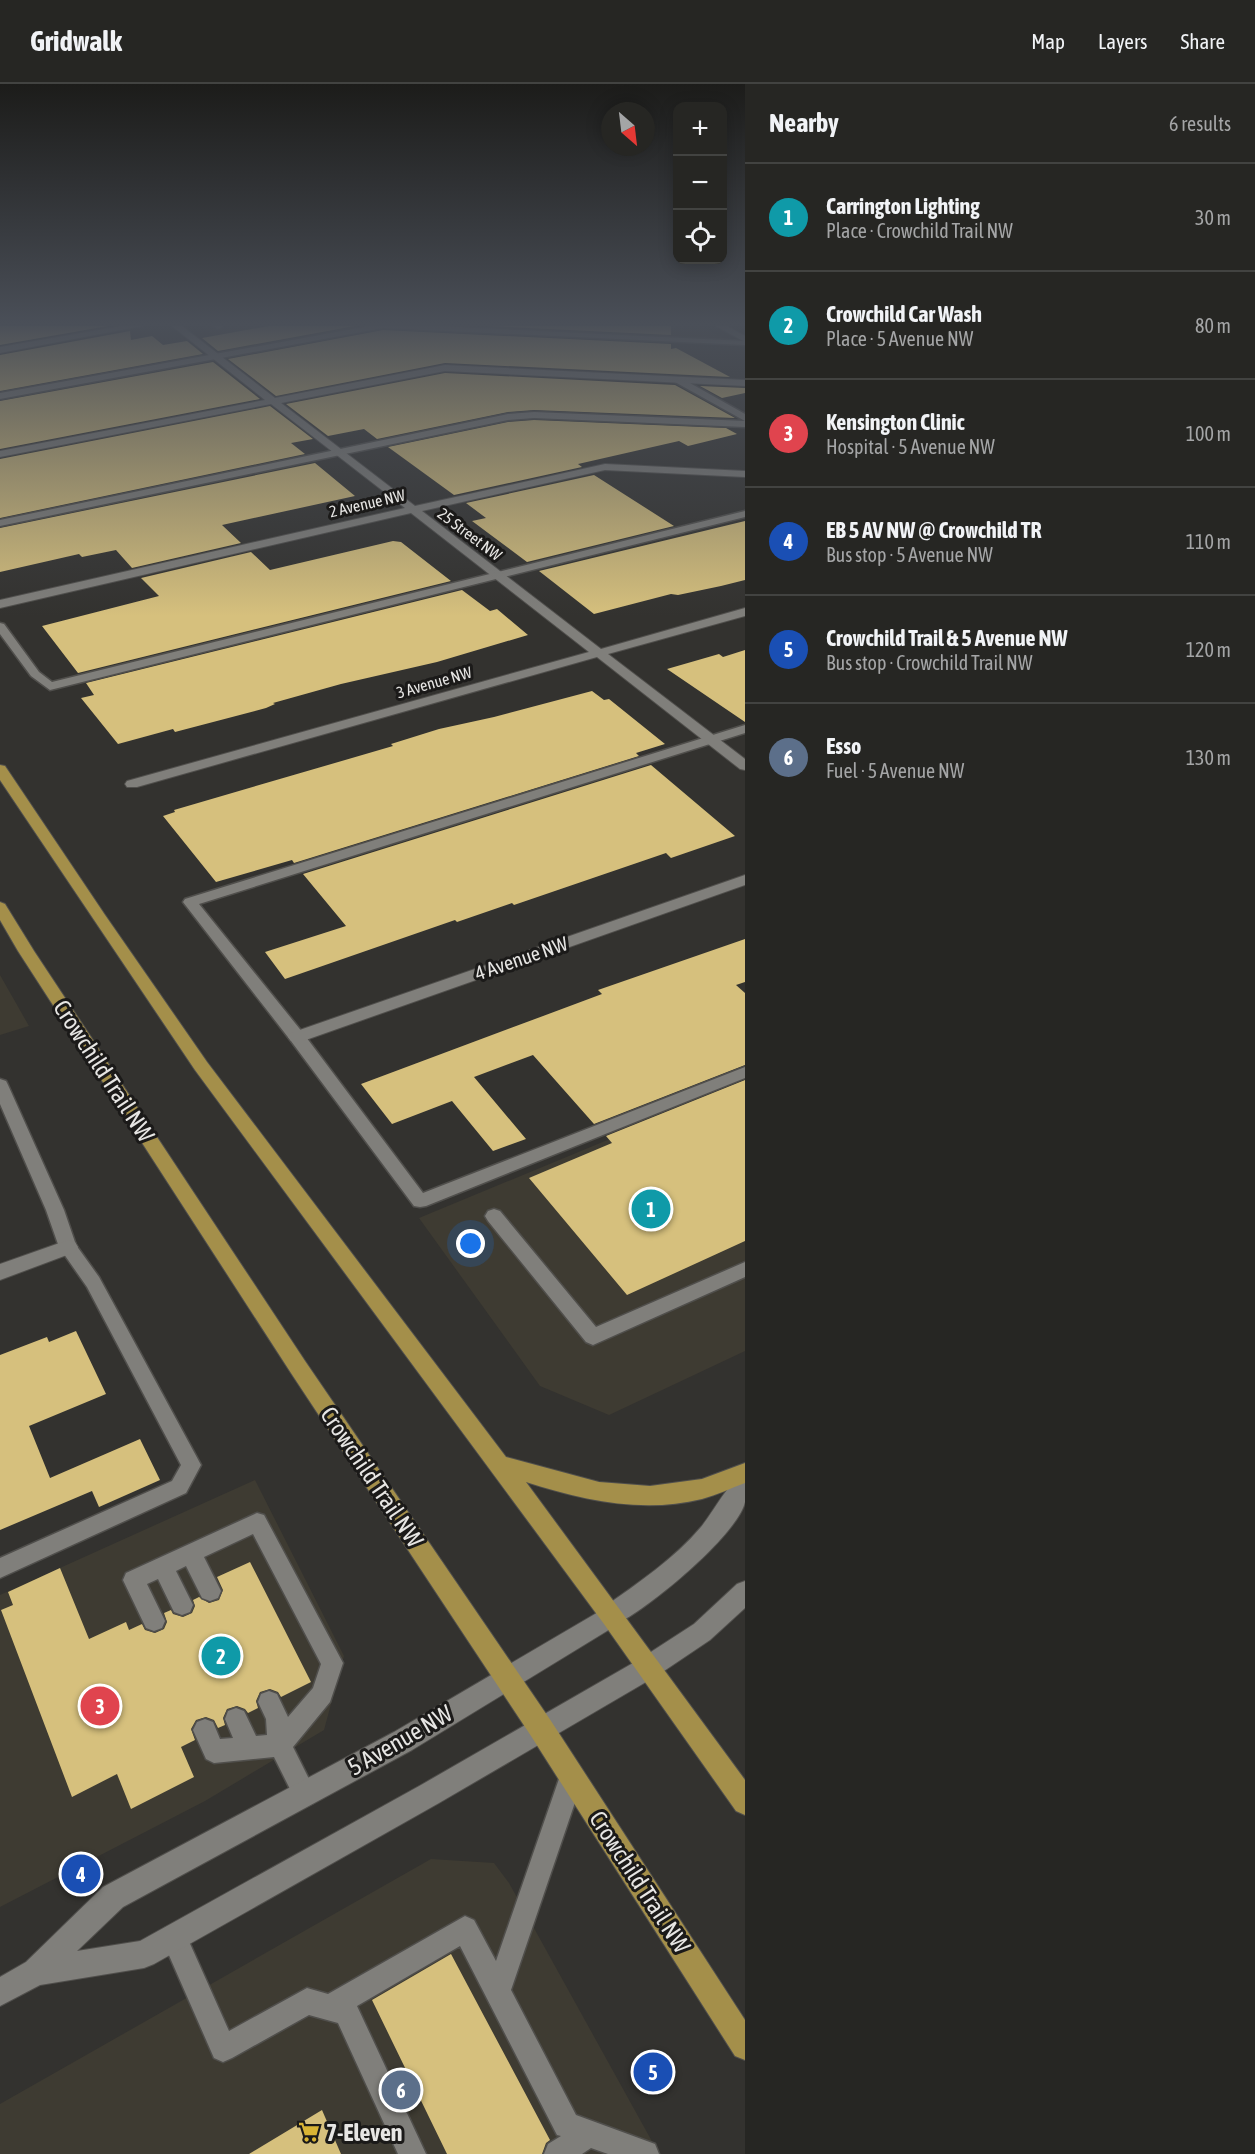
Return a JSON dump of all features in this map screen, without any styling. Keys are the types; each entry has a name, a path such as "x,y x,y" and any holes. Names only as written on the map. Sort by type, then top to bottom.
{"highway":[{"path":"0,769 200,1064 612,1615 745,1802"},
{"name":"Crowchild Trail NW","path":"0,907 26,951 292,1357 542,1730 745,2046"},
{"path":"499,1464 575,1488 606,1494 638,1495 701,1489 745,1473"}],"street":[{"path":"0,454 161,423"},
{"name":"25 Street NW","path":"299,423 745,766"},
{"name":"2 Avenue NW","path":"0,604 605,467 745,474"},
{"name":"3 Avenue NW","path":"132,784 745,612"},
{"name":"4 Avenue NW","path":"297,1037 745,879"},
{"path":"0,1272 68,1247"},
{"name":"5 Avenue NW","path":"0,1992 36,1972 113,1897 403,1741 612,1615 664,1578 682,1562 718,1524 745,1484"},
{"name":"5 Avenue NW","path":"36,1972 144,1954 650,1667 702,1632 745,1592"}],"lane":[{"path":"0,523 481,423"},
{"path":"712,423 745,424"},
{"path":"0,626 35,674 50,687 745,514"},
{"path":"745,729 190,902 297,1037 420,1201 745,1072"},
{"path":"0,1085 55,1210 68,1247 93,1281 191,1466 179,1487 0,1568"},
{"path":"494,1216 593,1337 745,1269"},
{"path":"154,1621 134,1580 257,1522 332,1663 322,1694 280,1745 214,1751 205,1730"},
{"path":"191,1553 210,1591"},
{"path":"163,1566 182,1605"},
{"path":"269,1702 277,1718 280,1745 305,1795"},
{"path":"236,1719 250,1748"},
{"path":"498,1991 572,1776"},
{"path":"329,2008 465,1929 567,2125 645,2154"},
{"path":"174,1937 223,2049 307,2001 347,2013 412,2154"},
{"path":"558,2154 589,2133"}],"shaded area":[{"path":"0,975 29,1026 0,1035"},
{"path":"745,1083 745,1351 609,1415 540,1386 419,1218"},
{"path":"255,1480 344,1656 324,1730 205,1801 0,1907 0,1595"},
{"path":"431,1859 494,1863 509,1883 659,2154 0,2154 0,2104"}],"building":[{"path":"0,423 137,423 0,449"},
{"path":"185,423 292,423 313,439 291,443 305,454 0,518 0,459"},
{"path":"310,423 457,423 377,439 364,429 328,436"},
{"path":"505,423 596,423 726,428 737,434 688,446 679,441 578,464 582,467 454,495 388,447"},
{"path":"315,463 355,496 222,525 241,543 132,568 116,550 82,557 79,554 0,572 0,528"},
{"path":"594,475 674,526 527,562 472,521 486,518 466,503"},
{"path":"745,521 745,580 721,586 678,595 671,594 594,614 539,571"},
{"path":"393,541 401,542 451,581 78,673 42,626 159,596 141,578 251,552 270,570"},
{"path":"462,590 490,611 497,609 528,635 437,662 341,684 273,703 275,704 266,708 175,732 173,729 118,744 81,698 94,695 86,683"},
{"path":"745,650 745,722 667,669 719,654 723,657"},
{"path":"592,691 604,700 609,699 665,744 636,753 639,756 294,863 292,860 216,882 163,816 175,812 174,810 393,746 391,744 439,729"},
{"path":"651,765 735,836 671,858 666,853 514,905 512,903 457,922 455,920 285,979 265,952 346,926 303,874"},
{"path":"745,939 745,982 736,985 745,993 745,1065 594,1124 533,1055 474,1077 526,1139 493,1151 452,1101 392,1124 361,1084 602,994 598,990"},
{"path":"745,1080 745,1241 627,1295 529,1178 612,1143 606,1136"},
{"path":"76,1331 106,1394 29,1426 50,1478 140,1439 160,1480 99,1507 92,1491 0,1530 0,1355 47,1337 49,1342"},
{"path":"250,1562 311,1682 281,1697 278,1692 270,1689 260,1692 256,1701 258,1708 248,1713 237,1706 227,1709 223,1718 225,1725 218,1728 214,1720 206,1717 196,1720 191,1729 195,1740 181,1747 194,1777 131,1809 117,1774 72,1797 1,1610 13,1605 8,1592 60,1568 89,1639 126,1622 129,1630 142,1624 145,1630 155,1633 164,1629 167,1622 164,1613 171,1610 173,1614 183,1617 192,1613 195,1606 193,1600 199,1597 209,1603 219,1600 223,1590 217,1577"},
{"path":"451,1954 550,2140 546,2143 542,2154 447,2154 372,2000"},
{"name":"7-Eleven","path":"322,2110 341,2154 249,2154"}],"place":[{"name":"Carrington Lighting","path":"651,1209"},
{"name":"Crowchild Car Wash","path":"221,1656"},
{"name":"Kensington Clinic","path":"100,1706"},
{"name":"EB 5 AV NW @ Crowchild TR","path":"81,1874"},
{"name":"Crowchild Trail & 5 Avenue NW","path":"653,2072"},
{"name":"Esso","path":"401,2090"},
{"name":"7-Eleven","path":"309,2132"}]}
